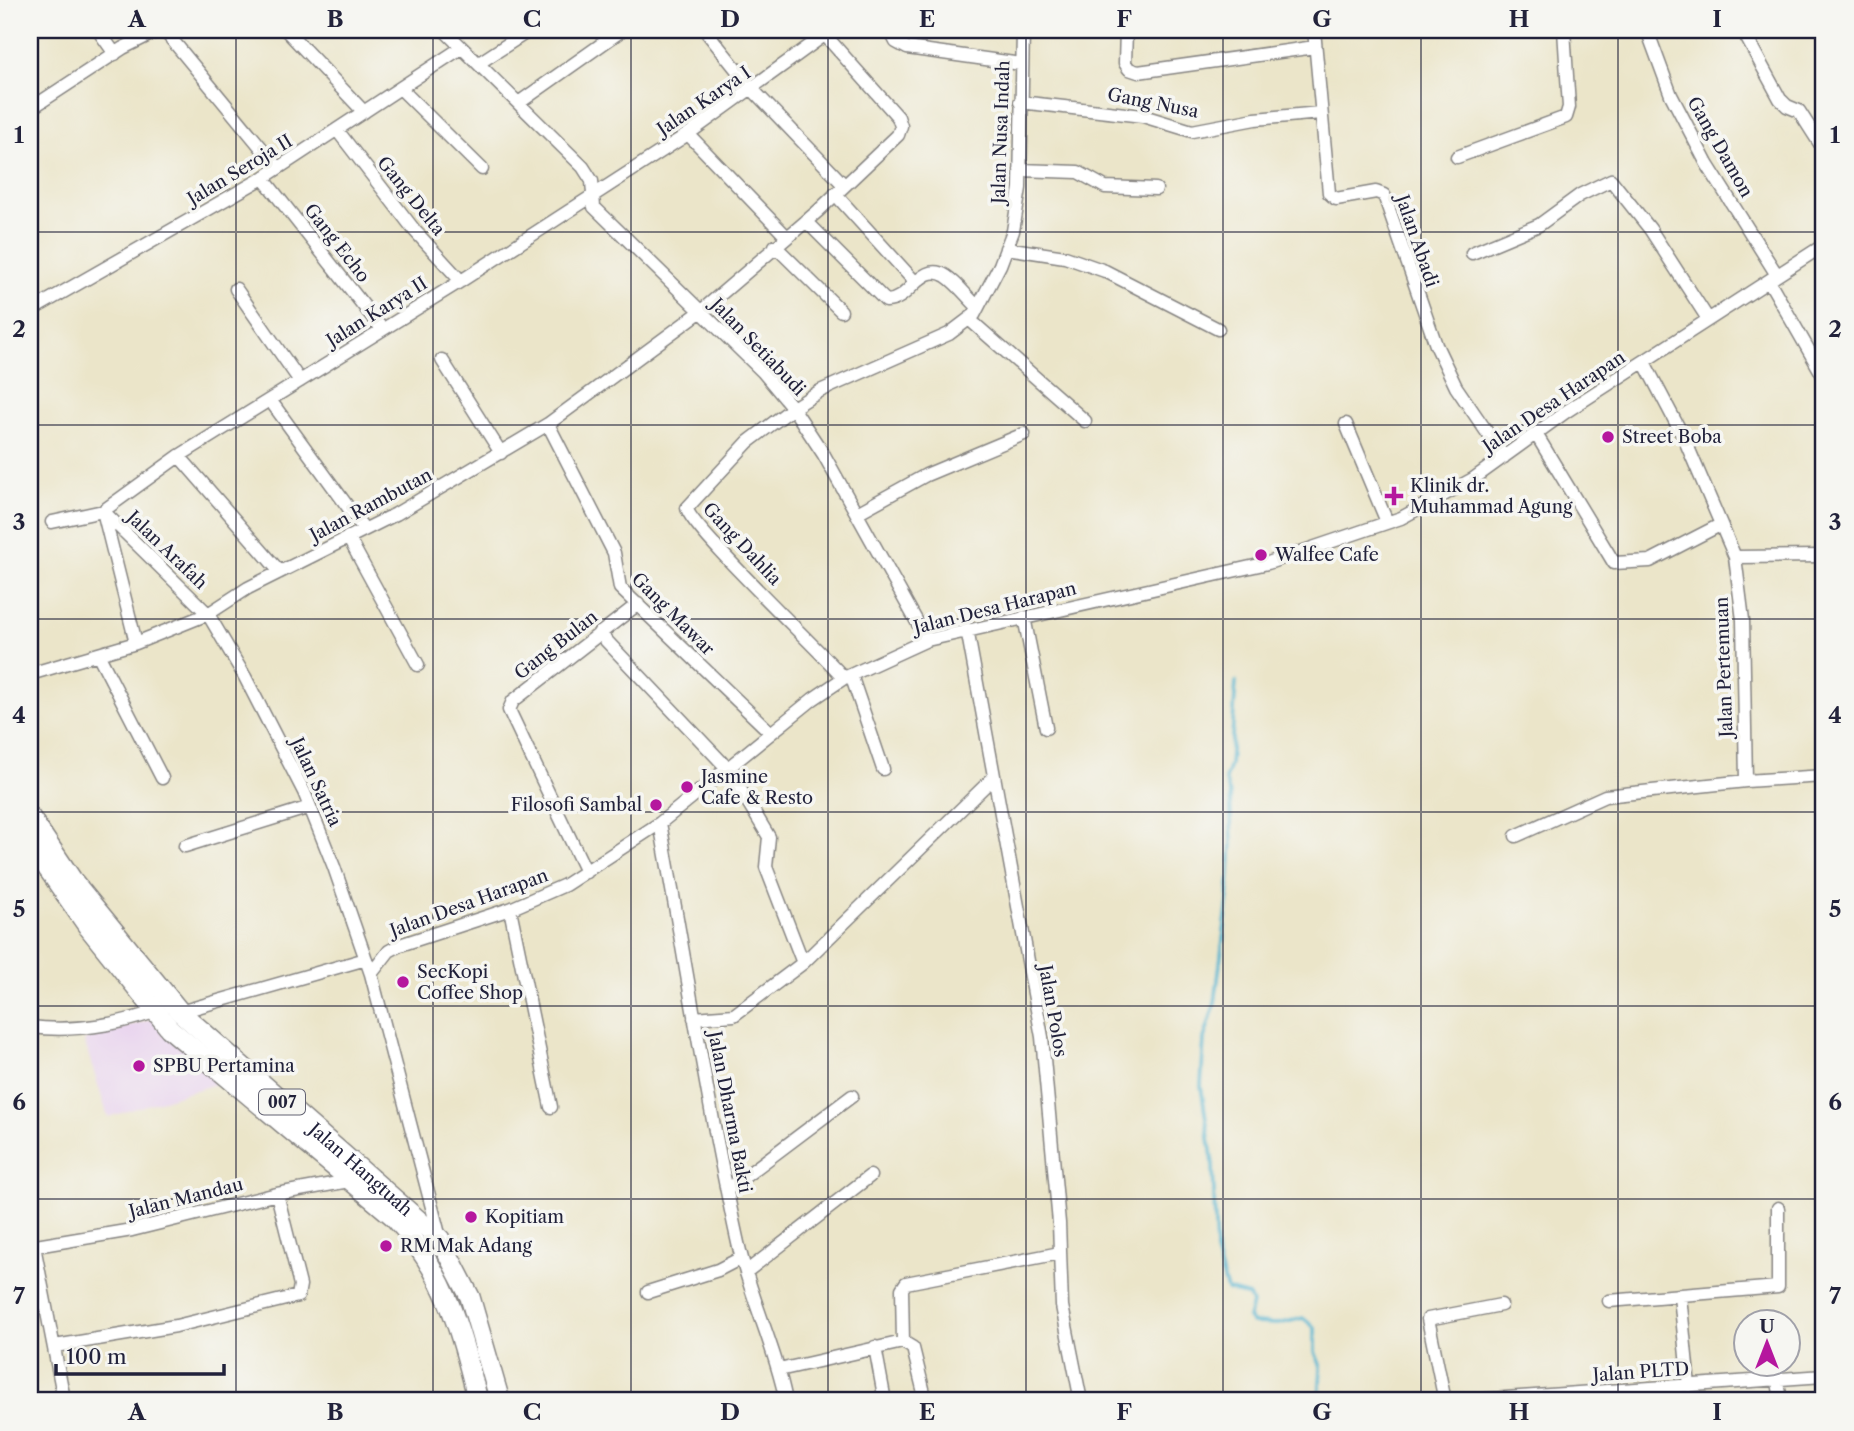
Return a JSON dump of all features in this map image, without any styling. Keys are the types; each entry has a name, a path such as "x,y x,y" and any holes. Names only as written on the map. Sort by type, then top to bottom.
{"highway":[{"name":"Jalan Hangtuah","path":"30,817 73,881 180,1012 440,1239 470,1297 500,1401"},
{"name":"Jalan Hangtuah","path":"30,843 37,866 154,1012 192,1049 393,1216 418,1242 451,1301 478,1401"}],"street":[{"path":"98,30 115,54"},
{"path":"30,109 115,54 162,30 278,168"},
{"path":"286,30 364,112"},
{"name":"Jalan Setiabudi","path":"444,30 520,102 590,175 592,196 598,209 762,372 793,408 857,513 927,640"},
{"path":"479,63 530,30"},
{"path":"520,102 622,30"},
{"path":"705,30 752,90 840,189 915,282"},
{"path":"890,30 896,42 907,48 1021,64"},
{"name":"Jalan Nusa Indah","path":"793,408 820,391 908,354 970,320 991,287 1013,230 1020,170 1023,30"},
{"path":"1126,30 1125,63 1129,69 1139,72 1315,47"},
{"name":"Jalan Abadi","path":"1314,30 1320,113 1331,196 1341,199 1376,192 1384,195 1436,345 1456,387 1504,457"},
{"path":"1457,157 1566,117 1569,107 1564,30"},
{"name":"Gang Damon","path":"1647,30 1671,96 1773,278 1824,377"},
{"name":"Jalan Karya I","path":"592,196 752,90 829,32"},
{"name":"Jalan Rambutan","path":"30,671 136,643 208,614 280,572 501,453 548,424 700,312 806,221 898,135 901,126 898,117 829,32"},
{"path":"1743,32 1780,99 1787,106 1799,111 1824,150"},
{"name":"Jalan Seroja II","path":"30,311 263,178 461,48"},
{"path":"400,88 482,169"},
{"name":"Gang Nusa","path":"1020,102 1143,116 1192,131 1255,119 1320,113"},
{"name":"Gang Delta","path":"337,130 415,230 461,282"},
{"path":"688,134 787,237"},
{"path":"1020,170 1078,172 1105,187 1156,189"},
{"name":"Gang Echo","path":"263,178 382,329"},
{"path":"1472,253 1539,225 1580,195 1611,180 1650,229 1708,319"},
{"name":"Jalan Karya II","path":"103,511 179,456 461,282 592,196"},
{"path":"806,221 886,301 901,299 920,277 938,273 946,276 978,307"},
{"name":"Jalan Desa Harapan","path":"371,974 389,951 400,945 510,909 547,894 586,872 660,823 770,732 848,676 927,640 1268,563 1401,518 1473,479 1708,319 1824,245"},
{"path":"775,246 841,311"},
{"path":"1006,248 1065,257 1105,271 1217,328"},
{"path":"236,289 300,381"},
{"path":"970,320 1085,421"},
{"path":"442,360 501,453"},
{"name":"Jalan Pertemuan","path":"1644,362 1684,438 1735,557 1743,620 1746,781"},
{"path":"270,400 364,529"},
{"name":"Gang Dahlia","path":"793,408 748,442 690,503 687,513 711,541 848,676"},
{"name":"Gang Mawar","path":"548,424 614,553 617,584 770,732"},
{"path":"1346,424 1387,522"},
{"path":"857,513 926,475 1024,434"},
{"path":"1536,434 1614,563 1650,561 1720,525"},
{"path":"179,456 280,572"},
{"path":"52,522 103,511 136,643"},
{"name":"Jalan Arafah","path":"103,511 208,614"},
{"path":"348,537 418,665"},
{"path":"1735,557 1824,556"},
{"name":"Gang Bulan","path":"586,872 509,710 513,701 638,604"},
{"name":"Jalan Satria","path":"208,614 245,677 310,807 371,974"},
{"path":"1024,617 1046,728"},
{"name":"Jalan Polos","path":"967,629 992,779 1042,1037 1062,1306 1081,1401"},
{"path":"599,633 728,769 769,838 766,867 803,963"},
{"path":"98,654 162,778"},
{"path":"848,676 883,769"},
{"path":"1516,836 1605,796 1746,781 1824,776"},
{"path":"694,1018 734,1015 803,963 992,779"},
{"path":"185,846 310,807"},
{"name":"Jalan Dharma Bakti","path":"660,823 694,1018 741,1258 779,1370 786,1401"},
{"path":"510,909 551,1107"},
{"path":"180,1012 366,959"},
{"path":"371,974 440,1239"},
{"path":"30,1027 55,1030 89,1028 122,1023 154,1012"},
{"path":"727,1191 852,1096"},
{"path":"746,1272 870,1176"},
{"name":"Jalan Mandau","path":"32,1247 132,1230 278,1194 349,1181"},
{"path":"55,1346 176,1326 298,1296 300,1285 278,1194"},
{"path":"1609,1301 1779,1287 1778,1208"},
{"path":"32,1247 63,1394 57,1401"},
{"path":"903,1342 902,1289 906,1283 1060,1253"},
{"path":"648,1292 718,1270 741,1258"},
{"path":"1680,1296 1689,1386"},
{"path":"1445,1401 1428,1319 1501,1305"},
{"path":"779,1370 903,1342 913,1348 926,1401"},
{"path":"875,1347 886,1401"},
{"name":"Jalan PLTD","path":"1461,1401 1824,1377"},
{"path":"1778,1381 1781,1401"},
{"path":"1670,1387 1671,1401"}],"shaded area":[{"path":"155,1018 225,1081 108,1117 84,1040"}],"waterway":[{"path":"1236,682 1230,765 1225,779 1230,795 1232,843 1228,900 1215,1003 1204,1039 1201,1086 1213,1164 1216,1253 1227,1290 1249,1296 1252,1304 1248,1318 1252,1323 1278,1324 1303,1318 1315,1328 1315,1352 1321,1367 1319,1401"}],"place":[{"name":"Street Boba","path":"1608,437"},
{"name":"Klinik dr. Muhammad Agung","path":"1394,496"},
{"name":"Walfee Cafe","path":"1261,555"},
{"name":"Jasmine Cafe & Resto","path":"687,787"},
{"name":"Filosofi Sambal","path":"656,805"},
{"name":"SecKopi Coffee Shop","path":"403,982"},
{"name":"SPBU Pertamina","path":"139,1066"},
{"name":"Kopitiam","path":"471,1217"},
{"name":"RM Mak Adang","path":"386,1246"}]}
